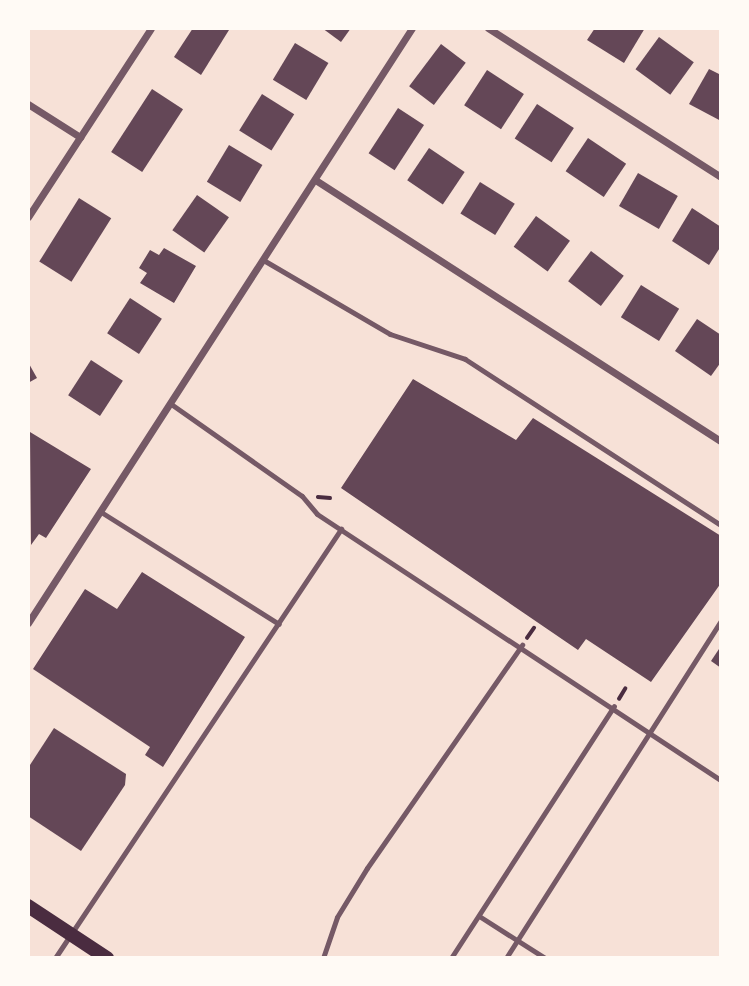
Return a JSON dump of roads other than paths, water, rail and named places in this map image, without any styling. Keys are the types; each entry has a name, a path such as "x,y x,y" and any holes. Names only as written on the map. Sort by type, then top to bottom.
{"main road":[{"path":"28,906 107,958"}],"street":[{"path":"28,216 151,28"},
{"path":"28,623 317,181 412,28"},
{"path":"488,28 721,177"},
{"path":"28,104 80,137"},
{"path":"317,181 721,441"}],"lane":[{"path":"265,261 390,334 465,359 721,525"},
{"path":"171,404 341,529 522,645 721,779"},
{"path":"101,512 279,624"},
{"path":"55,958 341,529"},
{"path":"506,958 721,620"},
{"path":"323,958 337,917 366,868 522,645"},
{"path":"452,958 614,706"},
{"path":"478,916 544,958"}]}
